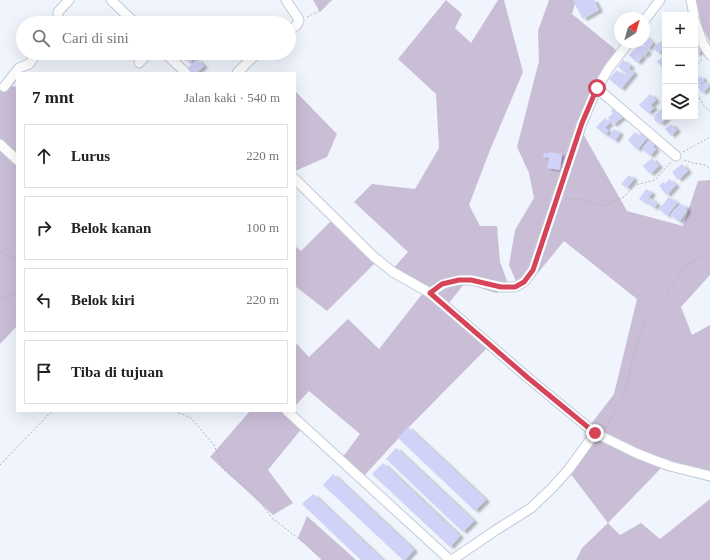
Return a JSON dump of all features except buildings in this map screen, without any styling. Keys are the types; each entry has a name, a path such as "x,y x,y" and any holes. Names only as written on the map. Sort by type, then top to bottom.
{"street":[{"path":"58,16 58,12 69,0"},
{"path":"112,0 128,16"},
{"path":"286,0 298,18 299,21 296,26"},
{"path":"650,13 660,0"},
{"path":"691,0 693,12"},
{"path":"698,30 702,42 709,54"},
{"path":"430,293 442,284 459,280 471,280 501,287 515,287 524,282 533,270 558,199 582,123 597,88 609,68 624,48"},
{"path":"2,88 19,68 29,64 32,60"},
{"path":"139,64 142,60"},
{"path":"173,60 185,72"},
{"path":"238,72 250,60"},
{"path":"2,88 13,84 16,85"},
{"path":"597,88 676,156"},
{"path":"0,144 16,159"},
{"path":"296,180 374,257 393,272 430,293 527,377 598,434 651,459 670,466 710,476"},
{"path":"288,412 451,560 530,508 554,487 598,434"}],"path":[{"path":"299,21 323,9 332,0"},
{"path":"698,64 709,54"},
{"path":"698,96 704,106 710,111"},
{"path":"558,199 579,199 602,206 624,197 635,185 655,180 676,156 710,137"},
{"path":"676,156 693,163 706,165 710,169"},
{"path":"598,434 624,395 637,340 647,318 664,299 683,266 703,256 710,248"},
{"path":"0,251 16,259"},
{"path":"0,299 16,294"},
{"path":"0,466 51,412"},
{"path":"177,412 191,418 214,445 224,470 254,494 272,518 308,546 322,560"}],"shaded area":[{"path":"313,0 331,0 320,12"},
{"path":"446,0 462,14 455,28 471,43 498,0 504,0 523,72 490,150 469,205 480,226 497,226 500,262 510,289 496,293 465,283 449,303 493,342 409,427 362,478 342,458 360,434 309,391 296,405 296,345 297,344 309,357 348,319 379,349 423,293 391,271 408,252 354,202 372,184 415,189 439,148 436,94 398,59"},
{"path":"549,0 576,0 572,14 616,50 581,130 627,211 683,226 698,181 710,180 710,275 681,307 692,335 710,325 710,482 664,465 608,523 570,473 591,424 614,394 637,299 564,241 528,285 519,288 509,265 515,230 534,198 529,173 517,147 539,61 538,31"},
{"path":"696,0 710,0 710,43 702,26"},
{"path":"6,85 16,87 16,327 0,344 0,91"},
{"path":"296,92 337,134 327,157 296,171"},
{"path":"334,218 377,261 327,311 296,287 296,247 301,251"},
{"path":"249,412 291,412 303,427 268,470 293,503 273,515 210,457"},
{"path":"710,499 710,560 576,560 582,548 608,523 620,535 641,523 660,539"},
{"path":"307,516 356,560 322,560 298,538"}],"route":[{"path":"595,433 527,377 430,293 442,284 459,280 471,280 501,287 515,287 524,282 533,270 558,199 582,123 597,88"}]}
